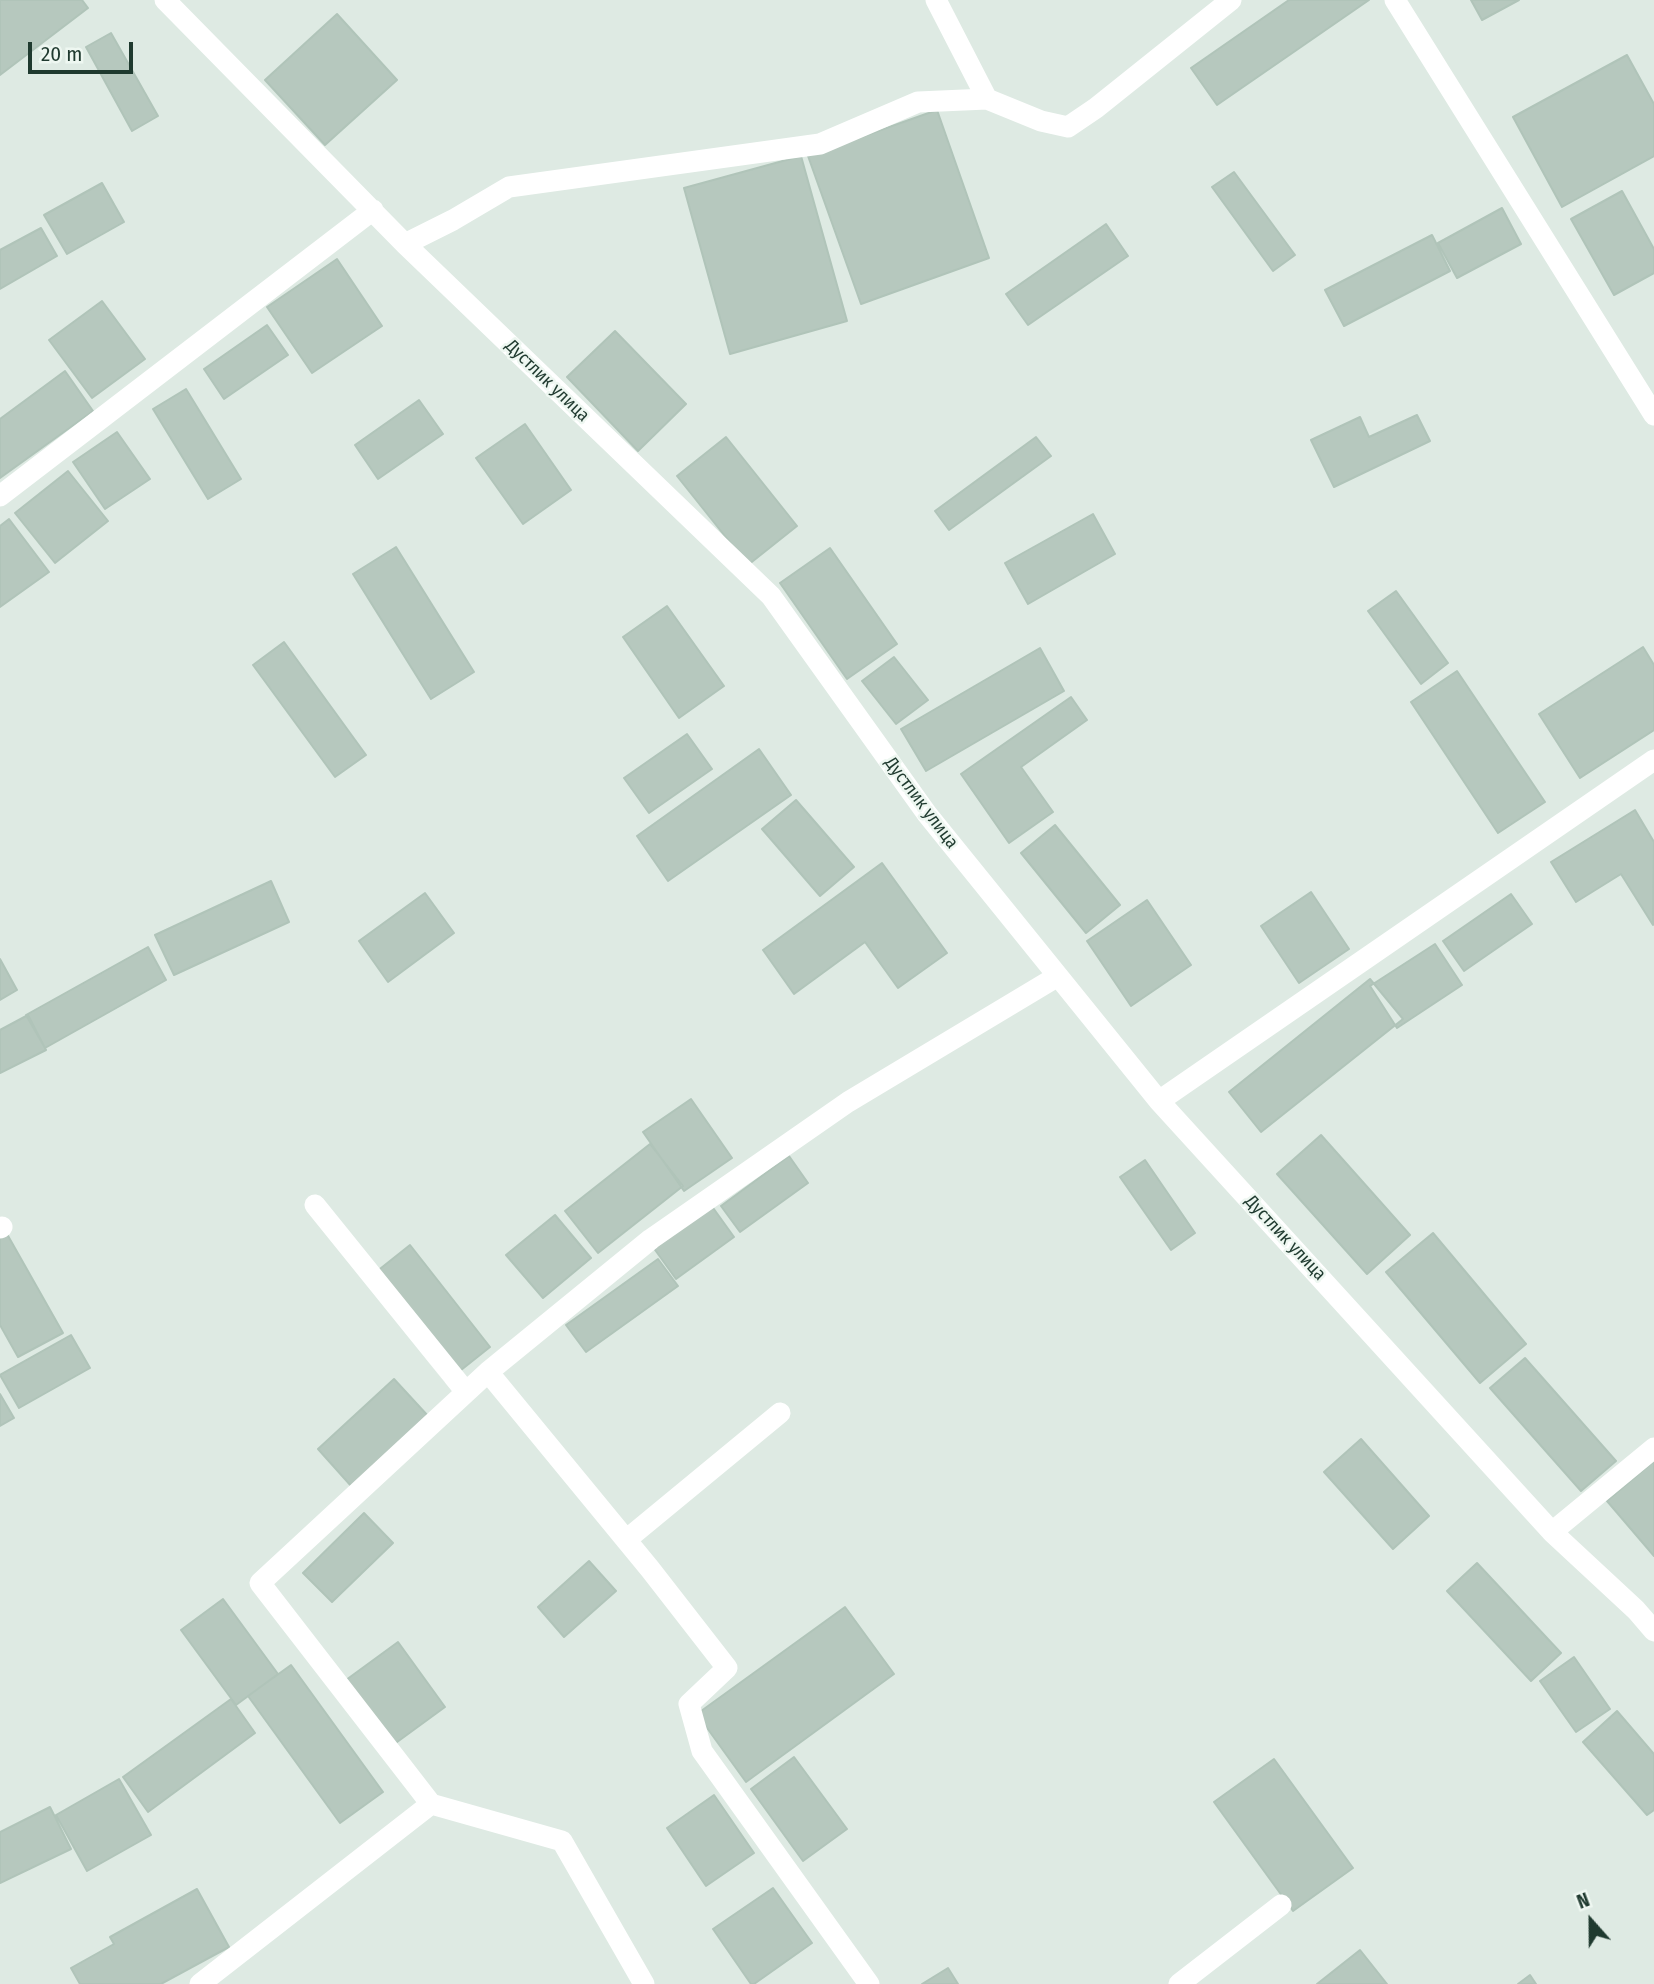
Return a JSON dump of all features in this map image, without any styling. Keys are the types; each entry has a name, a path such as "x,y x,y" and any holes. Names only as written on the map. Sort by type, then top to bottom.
{"street":[{"name":"Дустлик улица","path":"165,0 405,244 771,596 927,814 1159,1101 1552,1532 1636,1610 1654,1631"},
{"path":"936,0 988,99"},
{"path":"405,244 509,187 820,144 918,102 988,99 1041,121 1068,127 1096,108 1231,0"},
{"path":"1395,0 1654,415"},
{"path":"0,496 373,210"},
{"path":"1159,1101 1654,760"},
{"path":"643,1984 562,1841 431,1804 260,1583 488,1372 651,1239 848,1102 1058,976"},
{"path":"315,1205 466,1392"},
{"path":"488,1372 727,1668 689,1704 702,1751 869,1984"},
{"path":"626,1540 780,1413"},
{"path":"1552,1532 1654,1448"},
{"path":"201,1984 431,1804"},
{"path":"1179,1984 1281,1905"}],"building":[{"path":"0,0 82,0 88,8 0,75"},
{"path":"1289,0 1369,0 1217,105 1191,68"},
{"path":"1471,0 1519,0 1482,20"},
{"path":"337,14 397,80 325,145 265,80"},
{"path":"111,33 158,116 132,131 86,47"},
{"path":"1627,55 1654,104 1654,156 1562,207 1513,117"},
{"path":"937,110 989,258 861,304 808,156"},
{"path":"801,156 847,321 730,354 684,188"},
{"path":"1234,172 1295,255 1273,271 1212,187"},
{"path":"102,183 124,222 67,254 44,215"},
{"path":"1622,191 1654,249 1654,273 1614,295 1571,219"},
{"path":"1502,208 1521,244 1457,278 1438,243"},
{"path":"1106,224 1128,256 1028,325 1006,294"},
{"path":"41,228 57,256 0,289 0,250"},
{"path":"1432,235 1450,271 1344,326 1325,290"},
{"path":"337,259 382,326 312,373 267,307"},
{"path":"102,301 145,359 92,398 49,340"},
{"path":"267,325 288,355 224,399 204,369"},
{"path":"615,331 686,404 638,451 567,377"},
{"path":"65,371 93,411 0,478 0,419"},
{"path":"186,389 241,479 208,499 153,409"},
{"path":"419,400 443,434 378,479 355,445"},
{"path":"1417,415 1430,441 1334,487 1311,440 1360,417 1369,437"},
{"path":"525,424 571,490 523,524 476,458"},
{"path":"117,432 150,479 105,509 73,462"},
{"path":"726,437 797,526 748,565 677,476"},
{"path":"1036,437 1051,456 949,530 935,511"},
{"path":"68,471 108,521 55,563 15,513"},
{"path":"1093,514 1115,554 1028,604 1005,563"},
{"path":"9,519 49,572 0,607 0,526"},
{"path":"396,547 474,672 431,699 353,574"},
{"path":"830,548 897,644 847,679 780,583"},
{"path":"1396,591 1448,663 1421,684 1368,611"},
{"path":"667,606 724,686 679,718 623,637"},
{"path":"284,642 366,755 335,777 253,665"},
{"path":"1643,647 1654,665 1654,730 1580,778 1539,714"},
{"path":"1040,648 1064,691 926,771 901,729"},
{"path":"894,657 928,700 896,724 862,681"},
{"path":"1457,671 1545,802 1498,833 1411,702"},
{"path":"1071,697 1087,720 1021,767 1053,812 1009,843 961,774"},
{"path":"687,734 712,769 649,813 624,778"},
{"path":"759,749 791,795 668,881 637,836"},
{"path":"796,800 854,867 820,896 762,829"},
{"path":"1635,810 1654,842 1653,925 1621,874 1576,902 1551,862"},
{"path":"1055,825 1120,905 1086,933 1021,853"},
{"path":"882,863 947,953 898,988 865,942 794,994 763,950"},
{"path":"271,881 289,922 174,975 155,935"},
{"path":"1311,892 1349,949 1299,983 1261,926"},
{"path":"425,893 454,933 388,982 359,941"},
{"path":"1511,894 1532,924 1464,971 1443,941"},
{"path":"1147,900 1191,965 1131,1006 1087,941"},
{"path":"1435,944 1462,985 1397,1028 1370,986"},
{"path":"148,947 166,980 45,1048 26,1015"},
{"path":"0,959 17,990 0,1000"},
{"path":"1370,979 1403,1019 1261,1132 1229,1092"},
{"path":"28,1015 46,1050 0,1073 0,1030"},
{"path":"691,1099 732,1158 684,1191 643,1132"},
{"path":"1321,1135 1410,1235 1367,1274 1277,1174"},
{"path":"650,1144 683,1186 598,1253 565,1211"},
{"path":"789,1156 808,1183 740,1232 721,1206"},
{"path":"1145,1160 1195,1233 1171,1250 1120,1177"},
{"path":"711,1205 734,1237 676,1279 653,1247"},
{"path":"555,1215 591,1258 543,1298 506,1255"},
{"path":"1433,1233 1526,1344 1480,1383 1386,1272"},
{"path":"7,1234 63,1333 18,1357 0,1325 0,1238"},
{"path":"410,1245 490,1347 446,1382 366,1280"},
{"path":"658,1259 678,1286 586,1352 566,1325"},
{"path":"71,1335 90,1368 19,1408 0,1375"},
{"path":"1525,1358 1616,1461 1581,1491 1490,1388"},
{"path":"394,1379 429,1417 352,1487 318,1449"},
{"path":"0,1394 14,1418 0,1426"},
{"path":"1361,1439 1429,1516 1393,1549 1324,1472"},
{"path":"1654,1461 1654,1556 1607,1501"},
{"path":"364,1513 393,1543 332,1602 303,1573"},
{"path":"589,1561 616,1591 564,1637 538,1607"},
{"path":"1477,1563 1561,1653 1531,1681 1447,1591"},
{"path":"223,1599 278,1674 236,1705 181,1630"},
{"path":"845,1607 894,1674 746,1782 697,1714"},
{"path":"398,1642 445,1707 393,1745 346,1680"},
{"path":"1574,1657 1610,1709 1576,1732 1540,1681"},
{"path":"291,1665 383,1792 340,1823 248,1696"},
{"path":"231,1699 255,1733 148,1812 123,1777"},
{"path":"1617,1711 1654,1754 1654,1810 1647,1815 1583,1742"},
{"path":"794,1757 847,1829 803,1861 751,1789"},
{"path":"1274,1759 1353,1868 1293,1911 1214,1802"},
{"path":"119,1779 151,1835 87,1871 56,1815"},
{"path":"714,1795 754,1853 706,1886 667,1828"},
{"path":"50,1807 71,1849 0,1883 0,1832"},
{"path":"773,1888 812,1943 751,1984 713,1929"},
{"path":"197,1889 229,1947 161,1984 80,1984 71,1968 114,1944 110,1937"},
{"path":"1360,1950 1387,1984 1317,1984"},
{"path":"948,1968 958,1984 922,1984"},
{"path":"1530,1975 1536,1984 1518,1984"}]}
